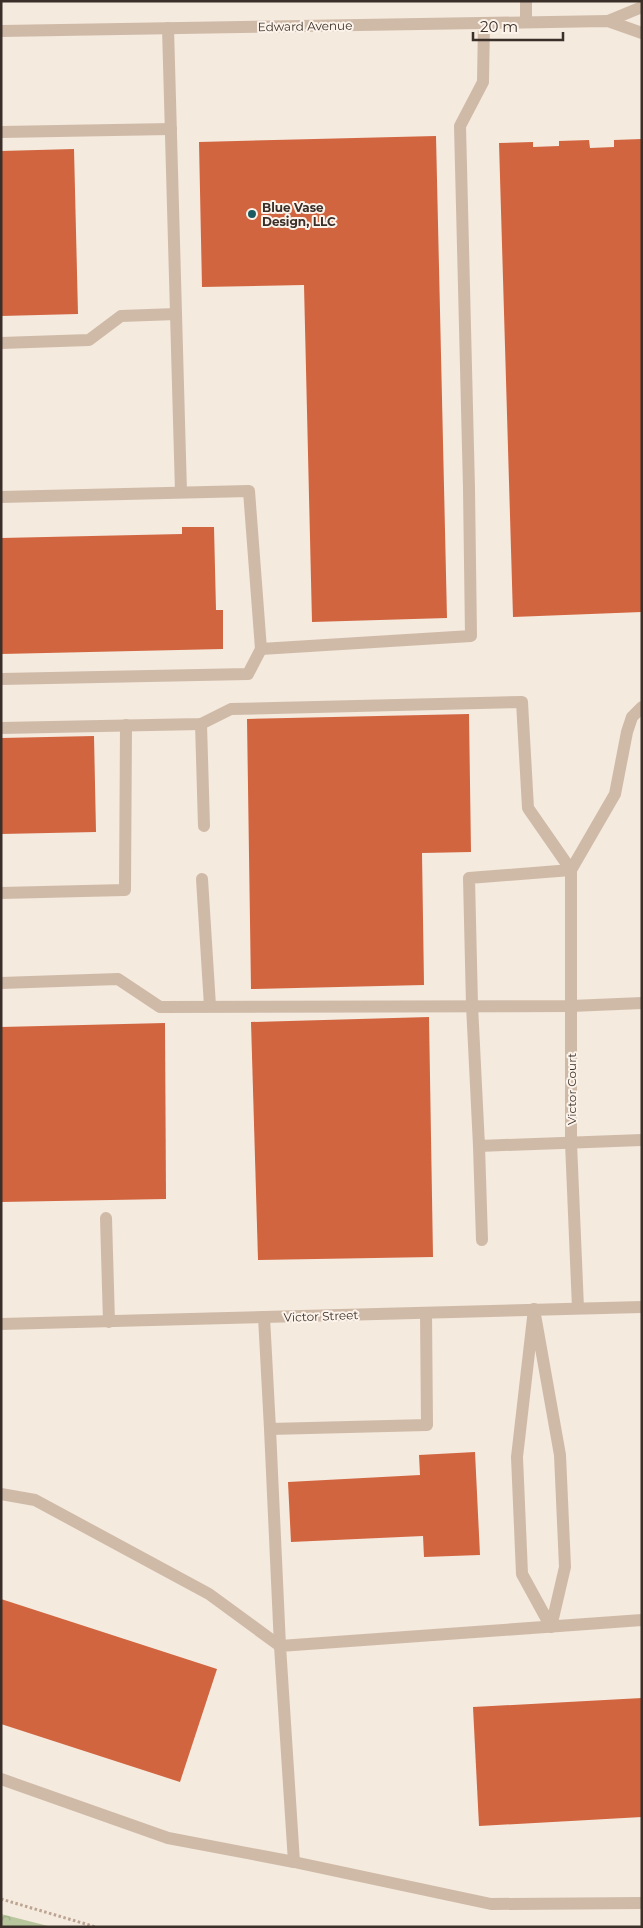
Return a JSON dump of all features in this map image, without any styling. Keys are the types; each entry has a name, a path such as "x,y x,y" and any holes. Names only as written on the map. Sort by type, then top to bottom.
{"street":[{"path":"526,1 526,22"},
{"name":"Edward Avenue","path":"608,21 642,7"},
{"name":"Edward Avenue","path":"1,31 608,21 642,32"},
{"path":"261,649 471,636 460,126 483,82 484,23"},
{"path":"168,28 181,492"},
{"path":"1,132 171,129"},
{"path":"1,343 89,340 121,316 176,314"},
{"path":"1,496 249,491 261,649 248,674 1,679"},
{"path":"1,728 200,724 231,709 522,702 528,808 571,870"},
{"path":"571,870 615,794 627,732 632,717 642,707"},
{"path":"200,724 204,826"},
{"path":"1,893 125,890 126,726"},
{"path":"482,1240 472,1005 469,878 571,870"},
{"name":"Victor Court","path":"571,870 571,1143 578,1308"},
{"path":"202,879 210,1006"},
{"path":"1,983 118,979 160,1007 571,1006 642,1003"},
{"path":"479,1146 642,1140"},
{"path":"106,1218 109,1322"},
{"name":"Victor Street","path":"1,1324 642,1307"},
{"path":"534,1309 517,1457 522,1574 551,1627"},
{"path":"534,1309 560,1455 565,1566 551,1627"},
{"path":"270,1429 427,1425 426,1312"},
{"path":"264,1317 280,1646 294,1862"},
{"path":"1,1494 35,1500 191,1584 209,1594 280,1646 642,1620"},
{"path":"1,1779 168,1838 294,1862 491,1904 642,1903"}],"path":[{"path":"1,1899 96,1927"}],"green space":[{"path":"1,1914 52,1927 1,1927"}],"building":[{"path":"436,136 447,618 312,622 304,285 202,287 199,142"},
{"path":"642,139 642,612 513,617 499,143 533,142 533,147 559,146 559,141 589,140 590,148 614,147 614,140"},
{"path":"74,149 78,314 1,316 1,151"},
{"path":"182,527 214,527 216,610 223,610 223,649 1,654 1,538 182,534"},
{"path":"469,714 471,852 422,853 424,985 251,989 247,719"},
{"path":"94,736 96,832 1,834 1,738"},
{"path":"429,1017 433,1257 258,1260 251,1022"},
{"path":"165,1023 166,1199 1,1202 1,1027"},
{"path":"475,1452 480,1555 424,1557 423,1536 291,1542 288,1482 420,1475 419,1455"},
{"path":"1,1599 217,1669 180,1782 1,1724"},
{"path":"642,1698 642,1817 479,1826 473,1707"}],"place":[{"name":"Blue Vase Design, LLC","path":"252,214"}]}
